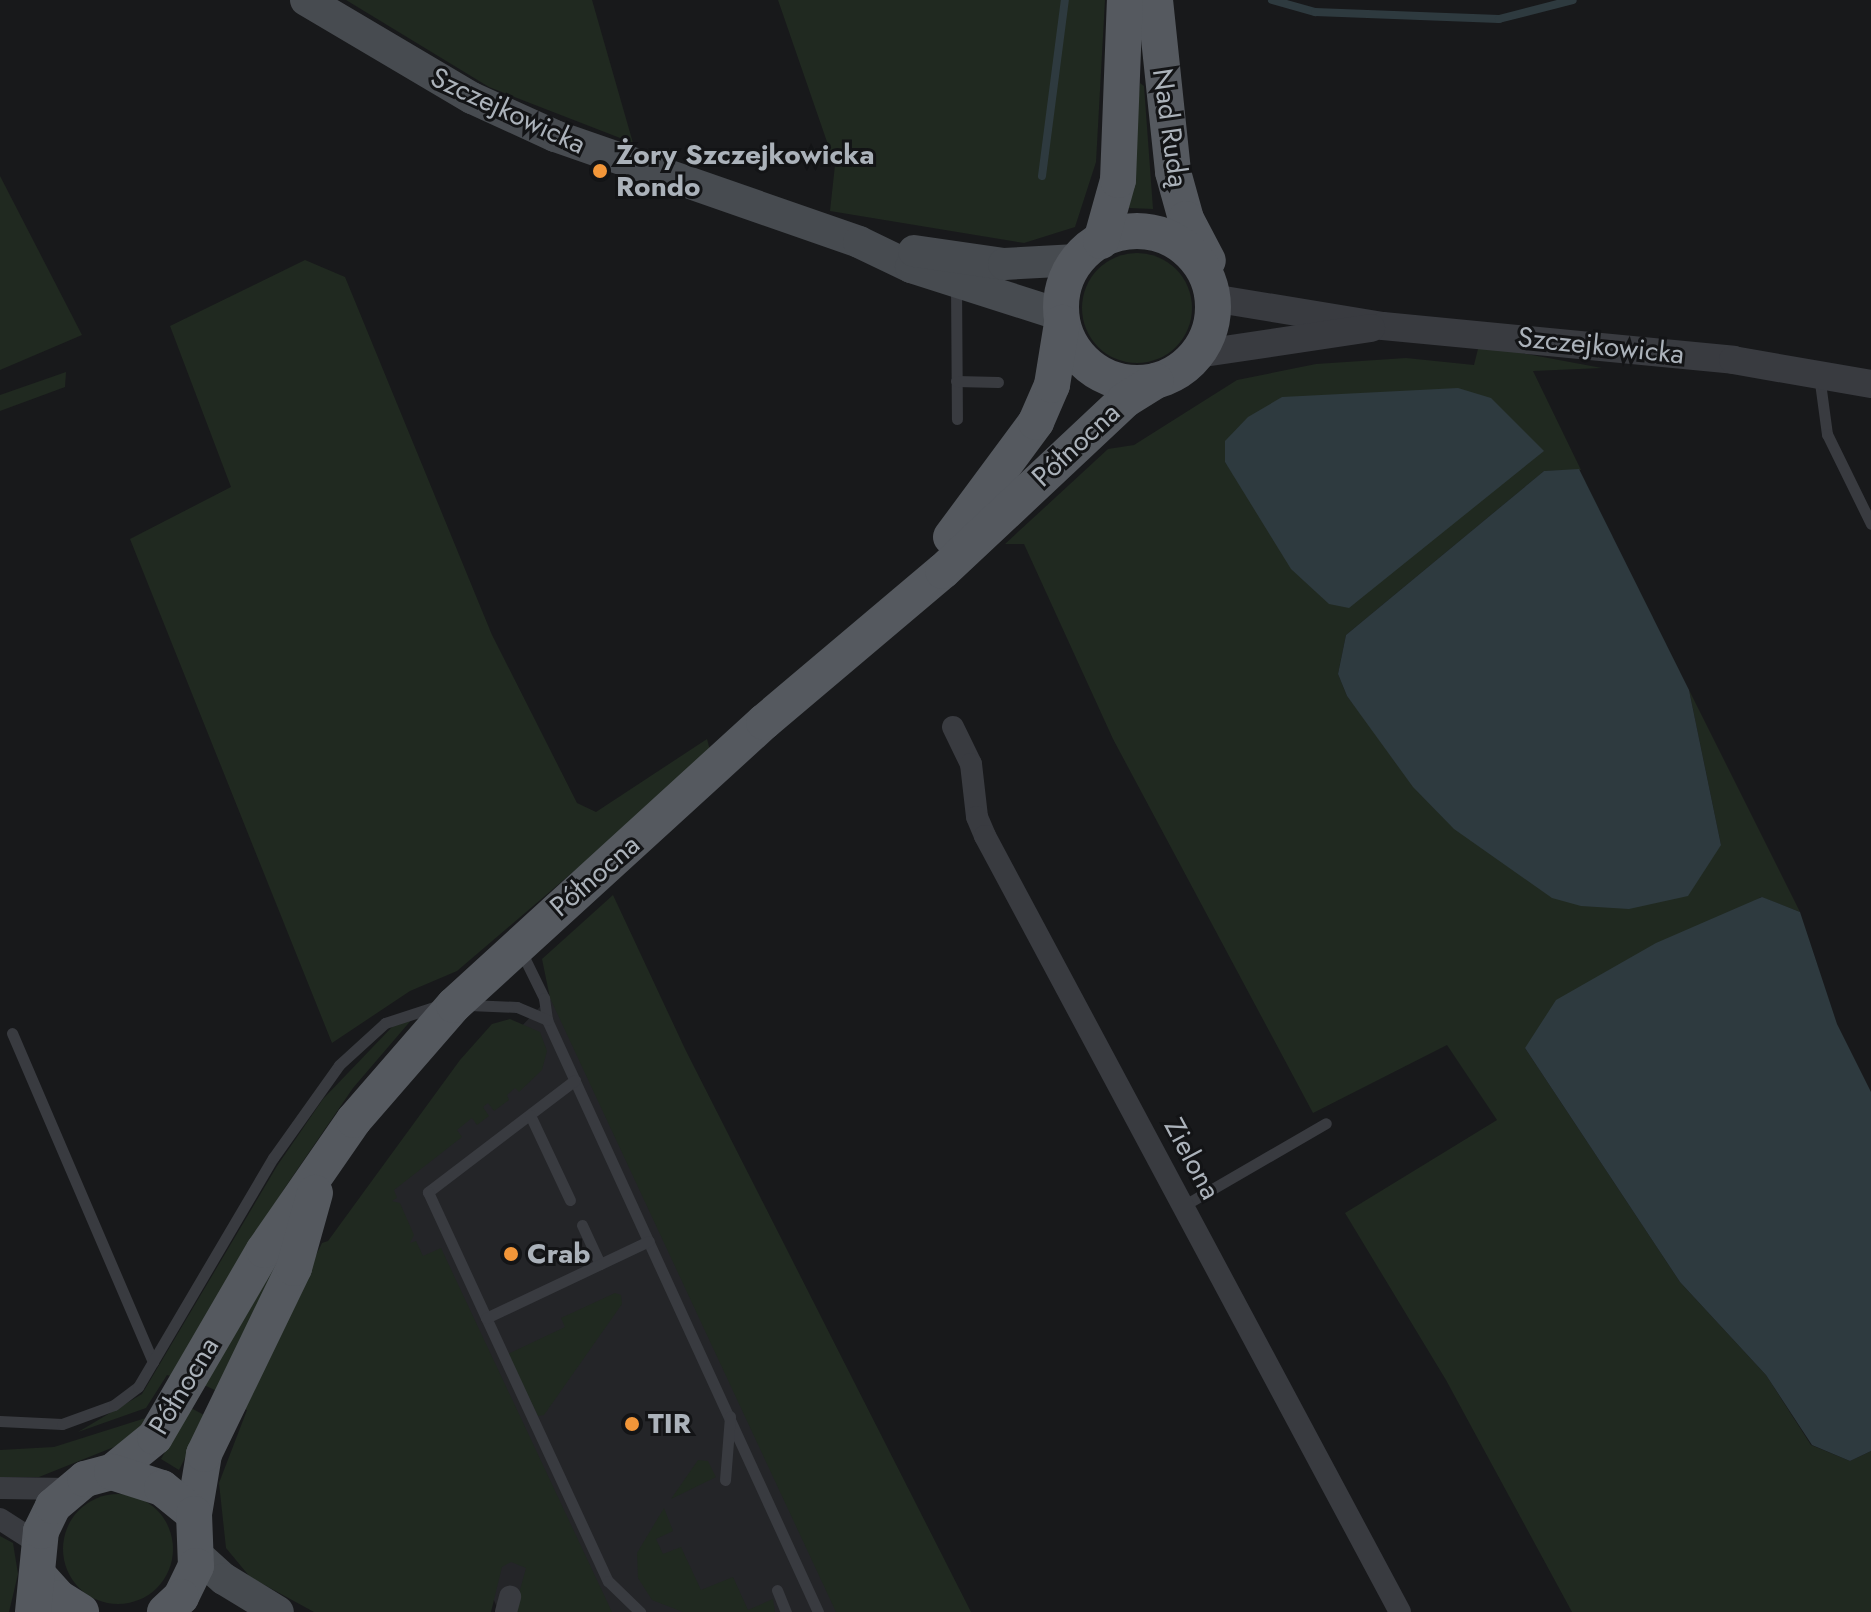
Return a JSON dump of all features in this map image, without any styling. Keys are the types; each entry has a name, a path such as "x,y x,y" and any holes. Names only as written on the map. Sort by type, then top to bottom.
{"main road":[{"name":"Szczejkowicka","path":"306,0 472,98 555,136 859,242 956,282 1062,319"},
{"name":"Nad Rudą","path":"1089,250 1118,180 1125,0"},
{"name":"Nad Rudą","path":"1155,0 1173,172 1186,219 1209,263 1212,298"},
{"path":"1136,231 1171,240 1202,268 1212,298 1208,333 1197,354 1178,371 1155,381 1125,382 1097,372 1075,352 1062,319 1065,284 1089,250 1136,231"},
{"name":"Szczejkowicka","path":"859,242 1004,264 1089,250"},
{"name":"Północna","path":"893,608 1023,445 1049,396 1062,319"},
{"name":"Północna","path":"69,1489 93,1475 112,1472 155,1437 264,1250 362,1109 454,1005 893,608 943,571 1125,400 1155,381"},
{"name":"Północna","path":"197,1555 194,1514 204,1454 294,1268 323,1167"},
{"path":"112,1472 162,1488 194,1514"},
{"path":"33,1612 46,1518 69,1489"},
{"path":"165,1612 187,1588 197,1555 224,1579 278,1612"},
{"path":"39,1560 59,1598 81,1612"}],"street":[{"name":"Szczejkowicka","path":"1212,298 1383,326 1733,360 1871,384"},
{"name":"Szczejkowicka","path":"1197,354 1383,326"},
{"name":"Zielona","path":"953,727 971,764 977,817 985,836 1400,1612"},
{"path":"0,1488 69,1489"},
{"path":"0,1519 39,1560"}],"lane":[{"path":"956,282 957,419"},
{"path":"1819,373 1827,434 1871,524"},
{"path":"956,381 998,382"},
{"path":"518,944 544,998 547,1020 818,1612"},
{"path":"0,1421 62,1424 114,1405 138,1387 273,1158 339,1065 385,1023 437,1005 517,1007 547,1020"},
{"path":"12,1033 153,1362"},
{"path":"575,1080 428,1192 608,1581 640,1612"},
{"path":"530,1115 570,1200"},
{"path":"1183,1206 1326,1123"},
{"path":"582,1225 600,1264"},
{"path":"486,1318 649,1241"},
{"path":"725,1480 730,1415"},
{"path":"777,1590 786,1612"}],"shaded area":[{"path":"346,0 592,0 633,143 489,87"},
{"path":"778,0 1105,0 1096,162 1075,227 1024,243 830,211 835,165"},
{"path":"1140,83 1144,86 1153,209 1129,208"},
{"path":"0,176 82,335 0,370"},
{"path":"1137,253 1158,257 1176,269 1188,287 1192,308 1188,329 1176,347 1158,359 1137,363 1116,359 1098,347 1086,329 1082,308 1086,287 1098,269 1116,257"},
{"path":"305,260 345,277 492,635 577,803 596,812 707,739 711,754 457,971 410,991 332,1043 130,539 231,487 170,326"},
{"path":"1479,345 1602,368 1533,371 1581,470 1544,471 1346,635 1338,674 1347,696 1373,730 1721,845 1689,690 1800,912 1761,897 1525,1048 1680,1282 1766,1375 1811,1445 1850,1461 1871,1451 1871,1612 1572,1612 1446,1380 1345,1213 1497,1120 1447,1045 1313,1113 1113,739 1024,544 1005,544 1108,449 1134,445 1237,380 1316,364 1406,358 1474,365","holes":["1282,397 1253,503 1225,462"]},
{"path":"66,372 65,387 0,411 0,395"},
{"path":"1458,388 1491,398 1544,451 1349,608 1329,604 1291,569 1225,462 1225,441 1248,417 1282,397"},
{"path":"1579,469 1689,690 1721,845 1688,896 1629,909 1581,906 1552,898 1454,829 1413,787 1347,696 1338,674 1346,635 1544,471"},
{"path":"613,895 686,1051 971,1612 836,1612 550,998 542,959"},
{"path":"1762,897 1800,912 1837,1024 1871,1092 1871,1451 1850,1461 1812,1445 1766,1375 1680,1282 1525,1048 1556,1000 1656,943"},
{"path":"555,991 856,1612 499,1612 351,1270 383,1194 481,1069"},
{"path":"413,1018 353,1088 284,1189 174,1377 167,1375 146,1408 78,1432 142,1394 277,1166 323,1099 393,1026"},
{"path":"510,1019 540,1032 547,1051 542,1070 519,1092 515,1088 507,1095 509,1100 494,1111 488,1103 483,1107 489,1116 477,1125 472,1118 457,1130 462,1137 394,1190 397,1198 392,1201 400,1203 414,1235 410,1243 416,1241 423,1256 441,1248 612,1612 514,1612 526,1568 511,1562 502,1567 491,1612 314,1612 250,1577 226,1548 219,1483 247,1410 241,1407 322,1243 328,1241 460,1060 492,1024"},
{"path":"284,1259 219,1392 204,1385 274,1262"},
{"path":"615,1293 621,1295 622,1304 544,1415 538,1416 508,1354 565,1327 561,1318"},
{"path":"191,1408 206,1416 179,1470 161,1459"},
{"path":"152,1416 141,1430 114,1447 39,1477 0,1477 0,1450 54,1447"},
{"path":"698,1460 708,1461 716,1477 671,1499"},
{"path":"118,1494 139,1499 157,1510 168,1528 173,1549 168,1570 157,1588 139,1599 118,1604 97,1599 79,1588 68,1570 63,1549 68,1528 79,1510 97,1499"},
{"path":"664,1508 673,1531 656,1539 663,1554 681,1547 701,1590 733,1577 748,1610 773,1599 775,1612 683,1612 652,1600 638,1578 637,1553"},
{"path":"0,1536 13,1543 18,1574 9,1612 0,1612"}],"waterway":[{"path":"1042,176 1065,0"},
{"path":"1272,0 1315,12 1499,19 1573,0"}],"place":[{"name":"Żory Szczejkowicka Rondo","path":"600,171"},
{"name":"Crab","path":"511,1254"},
{"name":"TIR","path":"632,1424"}]}
